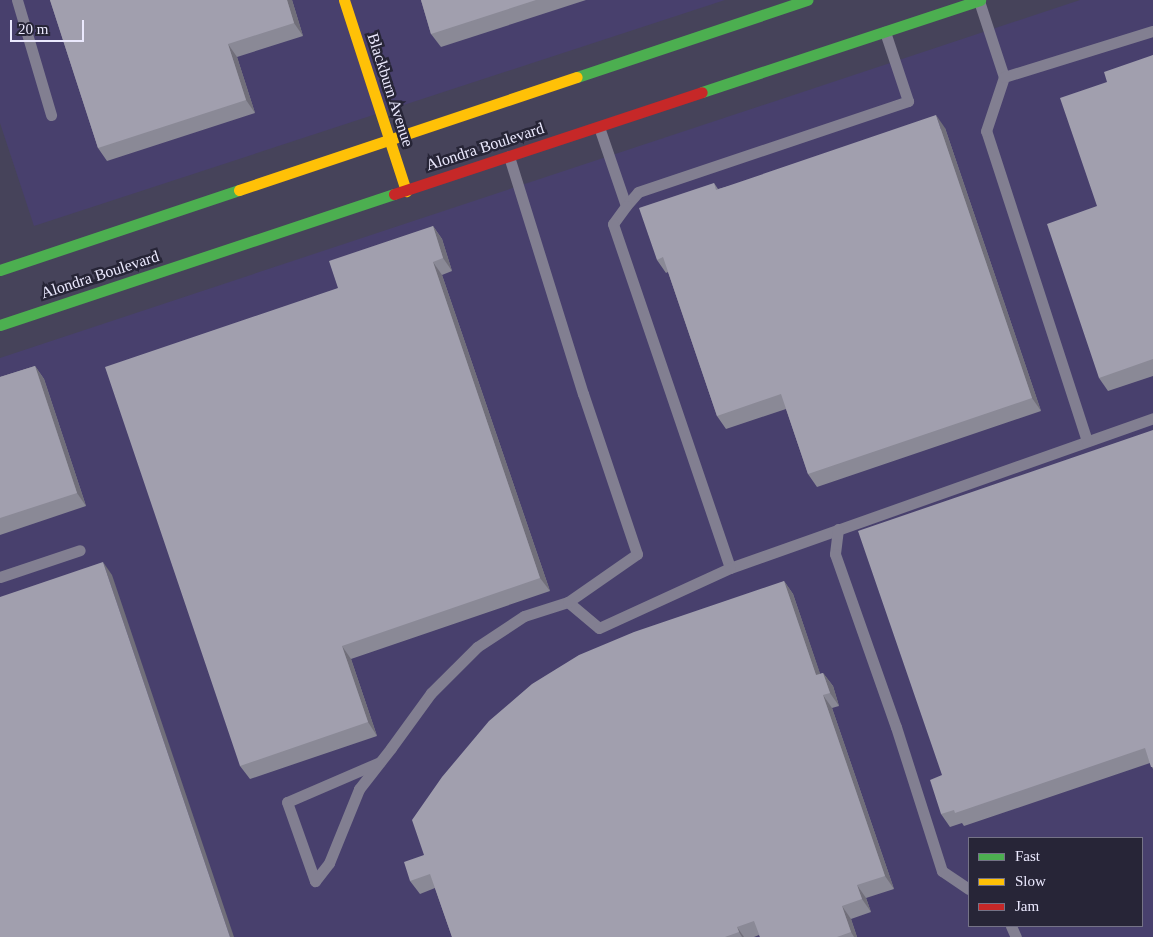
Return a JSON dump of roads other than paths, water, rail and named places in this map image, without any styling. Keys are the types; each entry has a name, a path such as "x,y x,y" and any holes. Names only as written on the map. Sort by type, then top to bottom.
{"main road":[{"name":"Blackburn Avenue","path":"344,0 406,191"},
{"path":"0,270 807,0"},
{"name":"Alondra Boulevard","path":"0,325 979,0"}],"lane":[{"path":"17,0 51,115"},
{"path":"979,0 1004,77 986,131 1087,441"},
{"path":"1004,77 1153,31"},
{"path":"730,568 613,224 638,192 908,101 884,32"},
{"path":"599,127 626,206"},
{"path":"380,762 287,802 315,881 329,863 358,789 380,762 431,693 477,647 524,616 568,602 637,554 583,394 509,156"},
{"path":"568,602 599,628 730,568 1153,418"},
{"path":"838,529 835,554 896,727 942,871 968,888"},
{"path":"0,577 80,550"}]}
